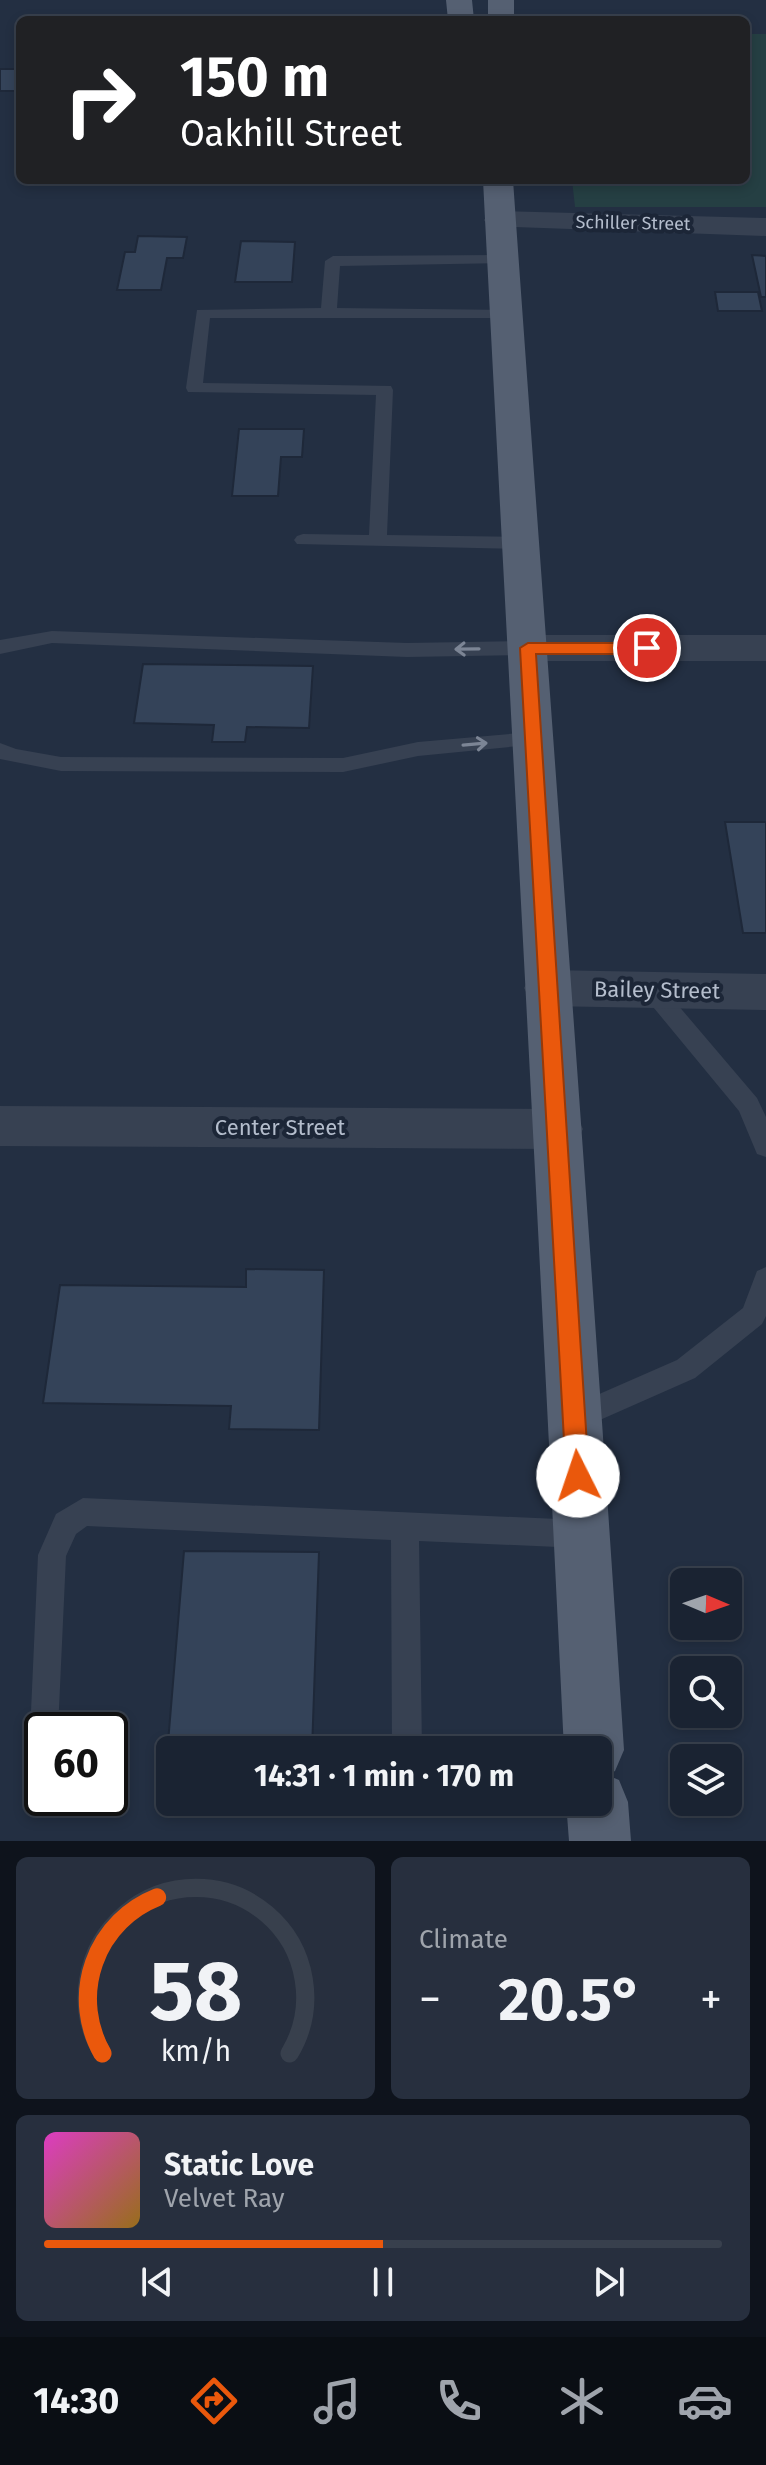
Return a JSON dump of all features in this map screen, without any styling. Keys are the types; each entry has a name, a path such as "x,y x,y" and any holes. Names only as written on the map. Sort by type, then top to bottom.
{"main road":[{"path":"497,194 528,648 547,988 559,1129 593,1736"},
{"path":"598,1816 600,1841"}],"street":[{"name":"Schiller Street","path":"497,194 766,227"},
{"path":"528,648 766,648"},
{"name":"Bailey Street","path":"547,988 766,992"},
{"name":"Center Street","path":"0,1126 559,1129"}],"lane":[{"path":"329,314 333,261 501,260"},
{"path":"378,541 385,390 194,388 203,313 505,313"},
{"path":"303,540 520,543"},
{"path":"0,647 52,637 407,650 528,648"},
{"path":"0,750 11,756 61,764 343,765 418,749 532,739"},
{"path":"652,990 749,1105 766,1147"},
{"path":"574,1418 686,1369 753,1316 766,1279"},
{"path":"44,1712 52,1555 66,1524 83,1512 581,1534"},
{"path":"405,1525 407,1736"}],"green space":[{"path":"750,34 766,34 766,207 575,207 572,184 750,184"}],"building":[{"path":"0,69 16,69 16,91 0,91"},
{"path":"138,236 187,237 183,258 167,258 161,290 117,290 125,252 135,252"},
{"path":"241,241 295,242 292,282 235,282"},
{"path":"752,255 766,256 766,297 761,297"},
{"path":"715,292 758,292 762,311 718,311"},
{"path":"239,429 304,429 302,457 281,457 278,496 232,496"},
{"path":"143,664 313,666 309,728 247,727 245,742 212,742 214,725 134,723"},
{"path":"725,822 766,822 766,933 743,933"},
{"path":"246,1269 324,1270 319,1430 229,1429 231,1406 43,1403 60,1285 246,1287"},
{"path":"184,1551 319,1552 312,1736 169,1736"}],"route":[{"path":"578,1476 528,648 647,648"}]}
